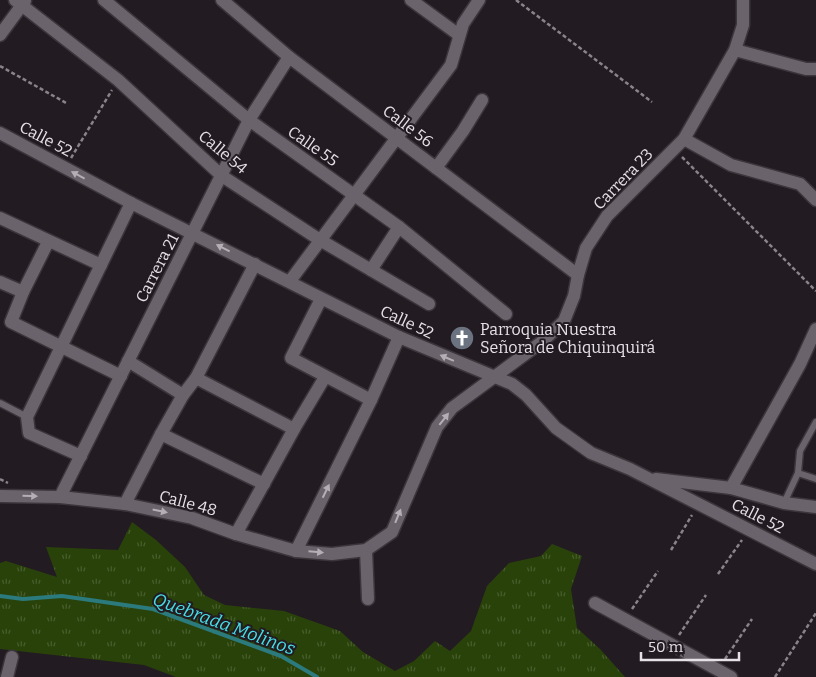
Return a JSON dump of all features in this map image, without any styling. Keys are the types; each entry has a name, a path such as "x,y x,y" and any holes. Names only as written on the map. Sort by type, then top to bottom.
{"street":[{"name":"Calle 55","path":"104,0 249,120 399,227 506,314"},
{"name":"Calle 56","path":"222,0 289,56 578,275"},
{"path":"411,0 460,35"},
{"path":"290,281 451,65 462,24 479,0"},
{"name":"Carrera 23","path":"366,550 392,532 437,427 452,408 543,341 564,321 574,296 586,248 607,216 684,139 735,50 743,25 744,0"},
{"path":"0,35 21,2"},
{"name":"Calle 54","path":"21,2 118,80 222,176 320,240 429,304"},
{"path":"735,50 806,69 816,69"},
{"name":"Carrera 21","path":"60,497 249,120 289,56"},
{"path":"436,168 463,131 482,100"},
{"name":"Calle 52","path":"2,137 290,281 321,299 399,338 512,384 526,395 556,428 591,453 649,478 816,564"},
{"path":"684,139 731,165 800,184 816,200"},
{"path":"81,456 29,433 26,417 131,203"},
{"path":"0,218 48,242 101,265"},
{"path":"371,270 399,227"},
{"path":"48,242 22,292 11,322 121,376"},
{"path":"125,504 161,434 183,395 196,378 255,264"},
{"path":"0,282 22,292"},
{"path":"321,299 291,358 371,400"},
{"path":"731,488 800,364 816,329"},
{"path":"296,551 371,400 399,338"},
{"path":"128,361 183,395"},
{"path":"236,534 325,377"},
{"path":"196,378 294,429"},
{"path":"161,434 264,484"},
{"path":"649,478 731,488 784,503 816,507"},
{"name":"Calle 48","path":"0,496 60,497 125,504 192,518 236,534 296,551 332,554 366,550"},
{"path":"366,550 368,599"},
{"path":"595,603 731,677"},
{"path":"7,677 12,657"}],"lane":[{"path":"0,403 26,417"},
{"path":"784,503 798,473 800,451 816,422"},
{"path":"798,473 816,478"}],"path":[{"path":"516,0 652,102"},
{"path":"0,66 68,104"},
{"path":"65,168 118,80"},
{"path":"674,148 816,291"},
{"path":"671,550 699,504"},
{"path":"718,574 750,529"},
{"path":"625,620 658,571"},
{"path":"671,645 706,595"},
{"path":"775,677 816,613"},
{"path":"718,670 752,619"}],"green space":[{"path":"132,522 156,540 185,567 204,595 225,605 284,611 340,631 363,652 395,671 414,661 435,641 450,651 471,631 487,586 509,563 541,556 552,544 582,556 571,589 577,628 600,649 625,677 176,677 144,665 0,649 0,563 6,561 57,577 46,547 118,550"}],"waterway":[{"name":"Quebrada Molinos","path":"0,596 23,599 62,596 153,609 281,656 317,677"}],"place":[{"name":"Parroquia Nuestra Señora de Chiquinquirá","path":"462,338"}]}
